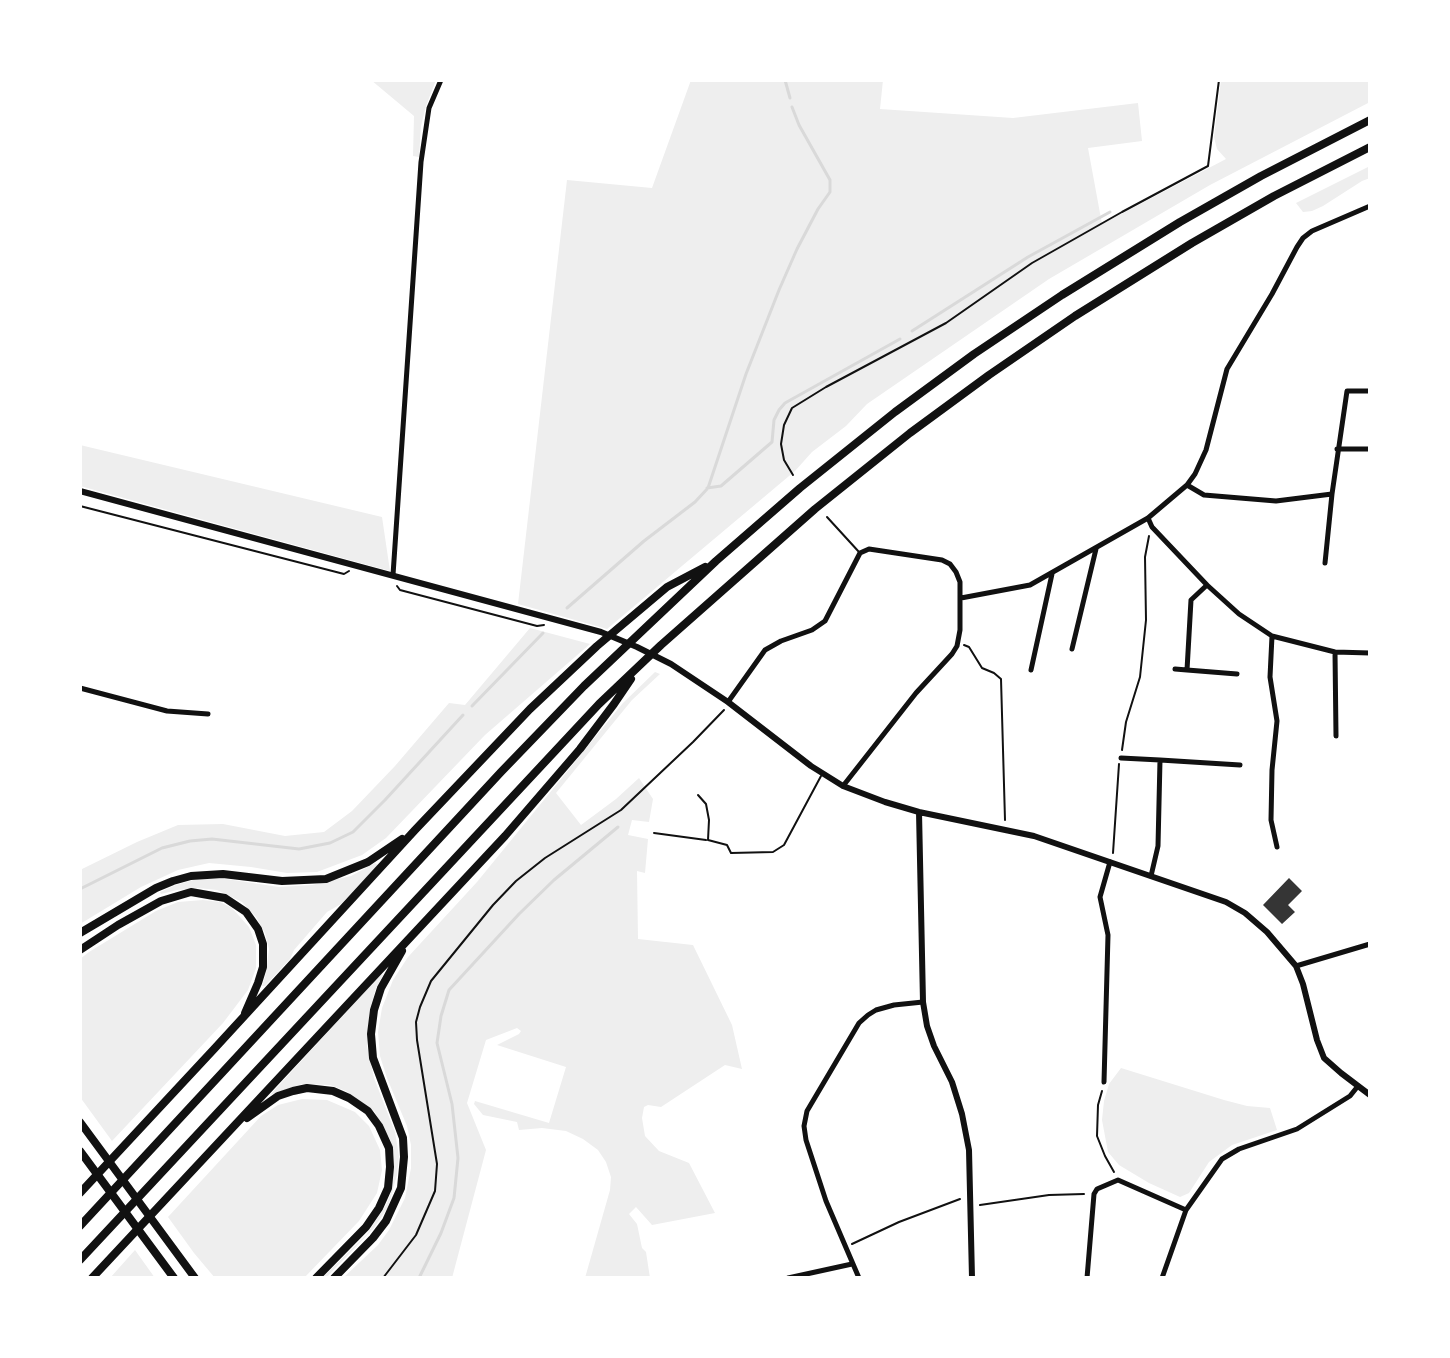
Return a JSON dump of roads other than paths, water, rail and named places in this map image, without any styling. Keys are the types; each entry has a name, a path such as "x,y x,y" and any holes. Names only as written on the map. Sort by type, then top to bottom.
{"highway":[{"path":"80,1226 501,772 617,653 800,488 895,412 1062,295 1180,222 1370,120"},
{"path":"80,1260 599,704 815,509 910,433 1075,316 1274,196 1370,147"},
{"path":"80,1193 530,709 597,646 667,587 716,561"},
{"path":"92,1278 505,836 580,749 640,664"},
{"path":"80,933 173,881 191,876 223,874 282,881 326,879 368,862 415,830"},
{"path":"80,950 161,901 191,892 225,898 246,912 258,929 263,944 263,967 243,1019"},
{"path":"334,1278 386,1221 401,1188 403,1138 373,1058 371,1034 381,988 411,937"},
{"path":"230,1130 278,1096 307,1088 333,1091 349,1098 368,1111 379,1126 389,1148 388,1188 366,1227 316,1278"},
{"path":"80,1122 195,1278"},
{"path":"82,1154 174,1278"}],"street":[{"path":"393,575 421,162 429,108 441,80"},
{"path":"961,598 1030,585 1148,518 1187,485 1206,450 1227,369 1297,247 1312,231 1370,206"},
{"path":"1325,563 1337,449 1347,391 1370,391"},
{"path":"1337,449 1370,449"},
{"path":"1187,485 1204,495 1276,501 1332,494"},
{"path":"80,491 601,632 671,664 843,786 919,812 1034,836 1226,902 1267,932 1296,966 1324,1058 1370,1095"},
{"path":"1148,518 1152,527 1207,585 1239,614 1272,636 1335,652 1370,653"},
{"path":"1072,649 1096,547"},
{"path":"728,702 765,650 812,630 825,621 860,553 869,549 942,560 950,564 960,582 958,643 843,786"},
{"path":"1031,670 1052,573"},
{"path":"1187,670 1191,600 1207,585"},
{"path":"1272,636 1270,677 1277,721 1271,820 1277,847"},
{"path":"1335,652 1336,736"},
{"path":"1175,669 1237,674"},
{"path":"80,688 167,711 208,714"},
{"path":"1121,758 1240,765"},
{"path":"1151,876 1158,846 1160,760"},
{"path":"919,812 923,1002 927,1026 952,1082 962,1114 969,1150 972,1278"},
{"path":"1104,1082 1108,935 1100,897 1110,862"},
{"path":"1296,966 1370,944"},
{"path":"859,1278 826,1201 806,1140 804,1126 807,1111 859,1023 876,1010 923,1002"},
{"path":"1162,1278 1186,1210 1222,1159 1239,1149 1297,1129 1350,1096 1358,1086"},
{"path":"1087,1278 1094,1194 1097,1189 1118,1180 1186,1210"},
{"path":"788,1278 852,1264"}],"lane":[{"path":"827,517 860,553"},
{"path":"654,833 708,840 727,845 731,853 773,852 784,845 822,774"},
{"path":"698,795 706,804 708,840"}],"waterway":[{"path":"785,80 790,98"},
{"path":"567,608 708,488 746,374 779,290 797,249 830,192 830,180 792,107"},
{"path":"912,331 1028,257 1110,212"},
{"path":"707,488 721,486 772,442 774,420 785,403 900,339"},
{"path":"472,706 543,633"},
{"path":"80,889 162,848 190,841 212,839 299,849 330,843 353,832 463,715"},
{"path":"419,1278 454,1198 458,1158 452,1104 437,1043 449,990 554,880 618,827"}]}
